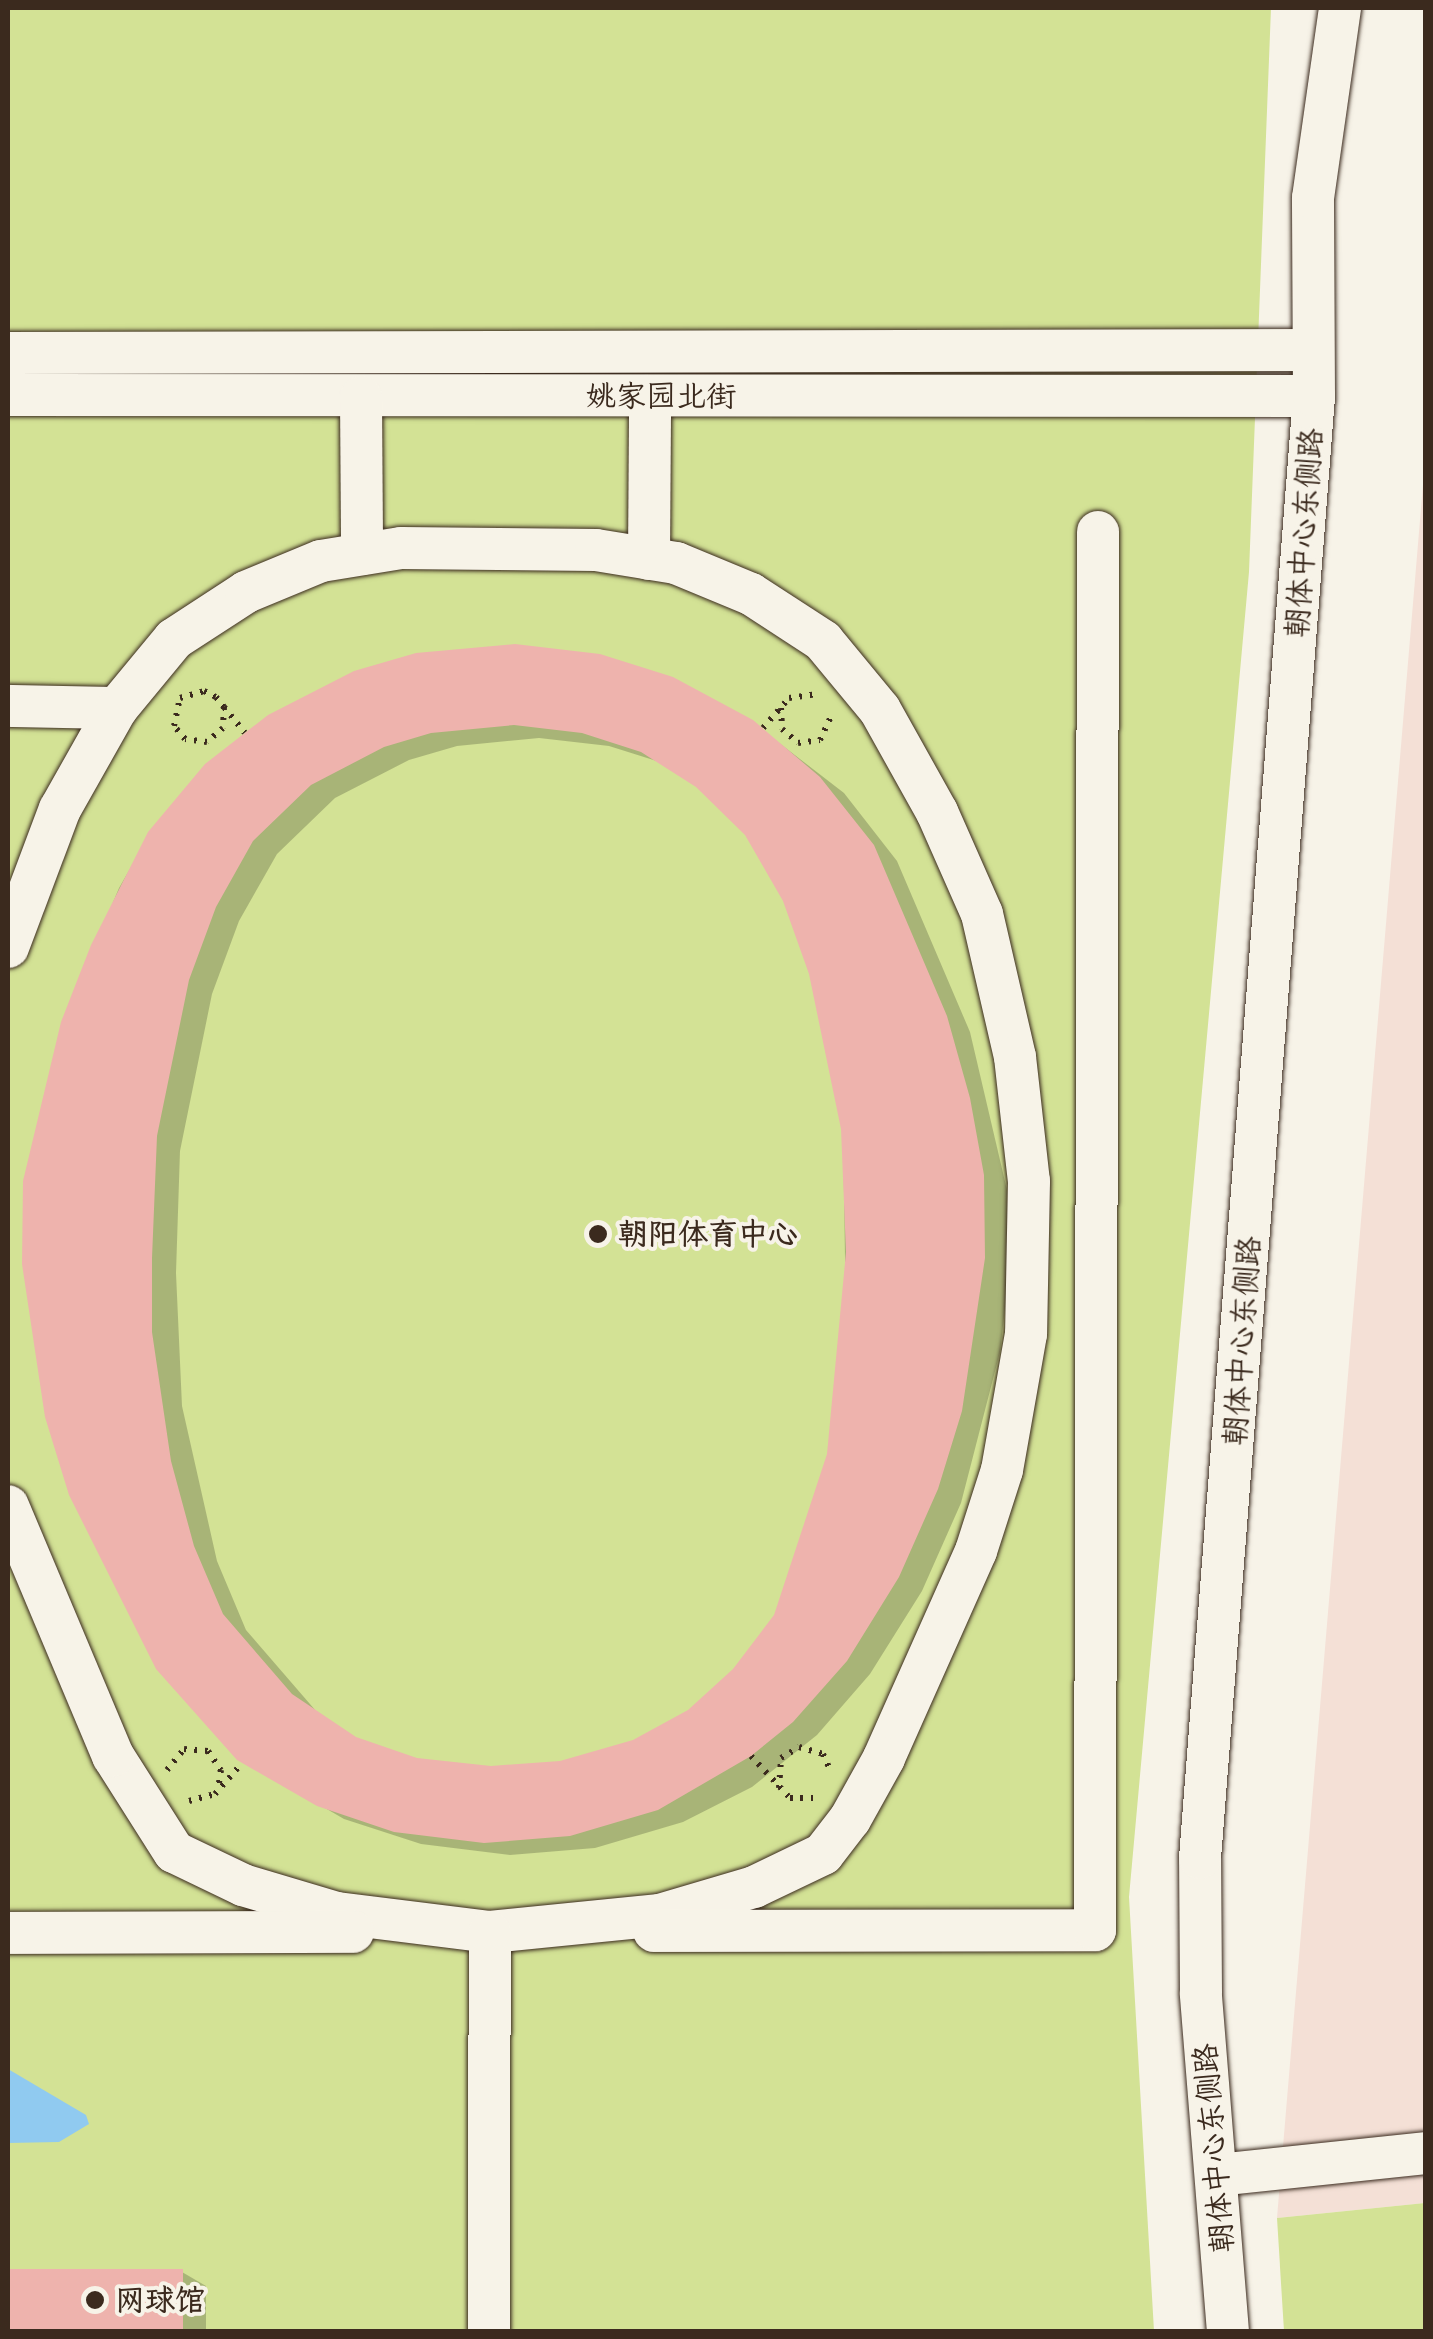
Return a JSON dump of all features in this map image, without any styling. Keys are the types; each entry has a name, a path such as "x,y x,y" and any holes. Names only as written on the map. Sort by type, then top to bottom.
{"street":[{"name":"朝体中心东侧路","path":"1228,2332 1201,1992 1200,1858 1314,396 1310,350 1312,198 1340,8"},
{"name":"姚家园北街","path":"8,353 1310,350"},
{"name":"姚家园北街","path":"8,395 1314,396"},
{"path":"650,396 650,558"},
{"path":"362,397 362,554"},
{"path":"8,1932 1095,1930 1098,532"},
{"path":"8,947 60,809 118,708 174,640 246,592 321,561 362,554 510,548 650,558 751,594 823,641 880,710 938,812 982,914 1015,1057 1029,1182 1026,1334 1002,1470 976,1551 884,1758 823,1854 754,1887 660,1916 490,1932 336,1913 243,1885 174,1852 113,1756 8,1506"},
{"path":"8,706 118,708"},
{"path":"489,2332 490,1932"},
{"path":"1218,2175 1426,2153"}],"path":[{"path":"224,706 223,728 207,742 185,740 174,726 174,706 192,692 204,691 224,706 245,733"},
{"path":"763,728 789,698 814,692 830,707 831,727 820,740 798,742 782,729 781,708"},
{"path":"169,1786 175,1755 198,1748 216,1759 218,1789"},
{"path":"751,1756 779,1788 790,1798 812,1800 828,1786 829,1764 813,1748 790,1750 776,1770 779,1788"},
{"path":"176,1796 196,1802 218,1789 242,1763"}],"shaded area":[{"path":"1425,461 1425,2203 1277,2218"}],"green space":[{"name":"朝阳体育中心","path":"8,8 1271,8 1249,572 1129,1897 1154,2331 8,2332"},
{"path":"1425,2203 1425,2331 1284,2331 1277,2218"}],"water":[{"path":"8,2069 86,2115 89,2124 59,2142 8,2143"}],"building":[{"path":"515,644 600,654 673,677 753,720 820,777 874,845 947,1016 970,1098 984,1175 985,1258 962,1411 938,1489 899,1577 847,1661 793,1722 751,1756 658,1810 570,1836 484,1843 394,1832 317,1806 237,1760 156,1669 69,1495 45,1417 22,1264 23,1181 61,1022 91,945 148,832 205,764 268,715 354,671 416,653","holes":["514,725 582,733 641,752 696,787 745,835 783,901 809,974 841,1129 846,1252 827,1454 774,1615 733,1669 688,1710 633,1740 560,1761 491,1766 417,1758 356,1737 292,1694 223,1614 194,1546 171,1461 152,1332 157,1136 189,980 216,907 253,841 311,785 384,747 431,733"]},
{"name":"网球馆","path":"8,2269 183,2269 183,2332 8,2332"}],"place":[{"name":"朝阳体育中心","path":"598,1234"},
{"name":"网球馆","path":"95,2300"}]}
